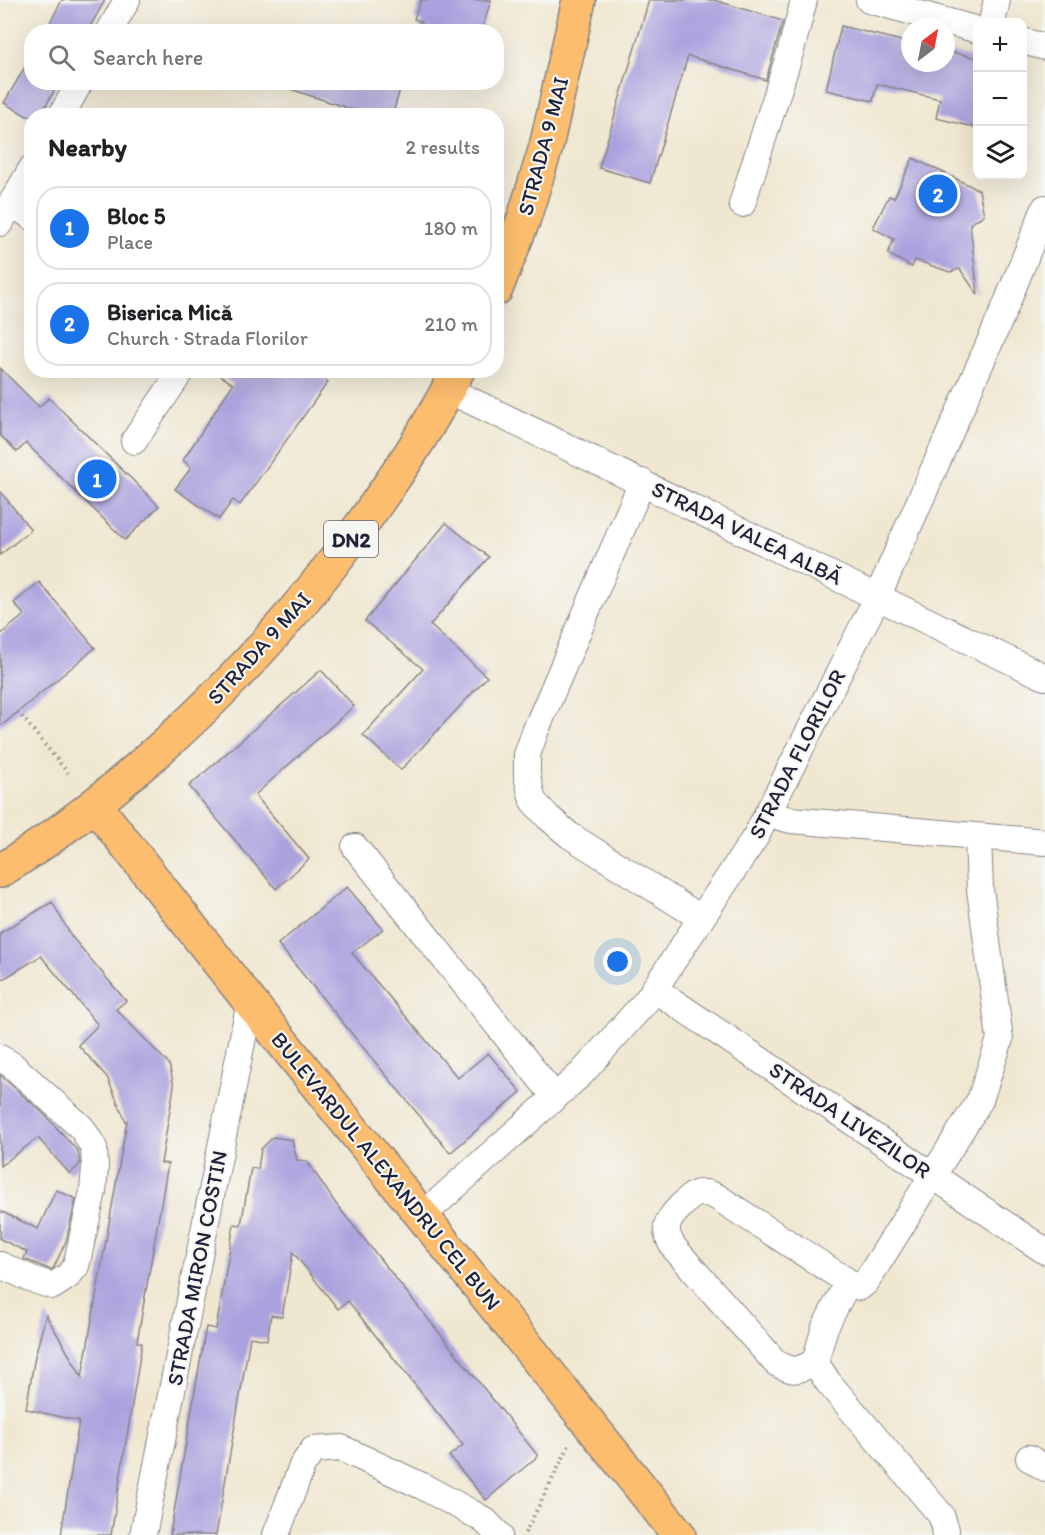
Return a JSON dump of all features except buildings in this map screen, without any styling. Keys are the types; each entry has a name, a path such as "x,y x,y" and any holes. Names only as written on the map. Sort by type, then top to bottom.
{"main road":[{"name":"STRADA 9 MAI","path":"504,269 523,220 546,147 579,0"},
{"name":"STRADA 9 MAI","path":"2,866 95,806 168,743 222,692 258,653 340,555 415,446 453,380"},
{"name":"BULEVARDUL ALEXANDRU CEL BUN","path":"95,806 679,1535"}],"street":[{"path":"114,24 127,0"},
{"path":"742,204 791,50 804,0"},
{"path":"868,0 973,29"},
{"path":"993,18 997,0"},
{"path":"1027,42 1045,47"},
{"path":"65,108 76,90"},
{"path":"14,215 24,189"},
{"name":"STRADA FLORILOR","path":"423,1215 582,1073 647,1000 756,836 877,598 1004,310 1045,208"},
{"path":"134,441 177,378"},
{"name":"STRADA VALEA ALBĂ","path":"453,380 642,482 877,598 1045,677"},
{"path":"642,482 535,732 527,755 527,776 533,801 548,818 569,835 701,918"},
{"path":"767,814 791,820 1045,842"},
{"path":"848,1281 825,1327 815,1362 797,1371 787,1369 776,1363 675,1249 668,1240 667,1225 671,1216 692,1195 707,1192 717,1197 848,1281 853,1285 860,1287 866,1282 980,1100 1000,1039 980,889 978,837"},
{"path":"355,847 555,1098"},
{"name":"STRADA LIVEZILOR","path":"654,989 1045,1251"},
{"name":"STRADA MIRON COSTIN","path":"143,1535 250,1002"},
{"path":"0,1058 12,1065 82,1128 94,1148 95,1168 93,1191 76,1266 68,1276 53,1286 0,1265"},
{"path":"815,1362 828,1382 940,1515 946,1530 945,1535"},
{"path":"276,1535 302,1466 314,1450 341,1448 422,1486 470,1512 484,1520 499,1535"}],"path":[{"path":"18,712 68,773"},
{"path":"524,1535 584,1416"}],"place":[{"name":"Biserica Mică","path":"938,194"},
{"name":"Bloc 5","path":"97,479"}]}
